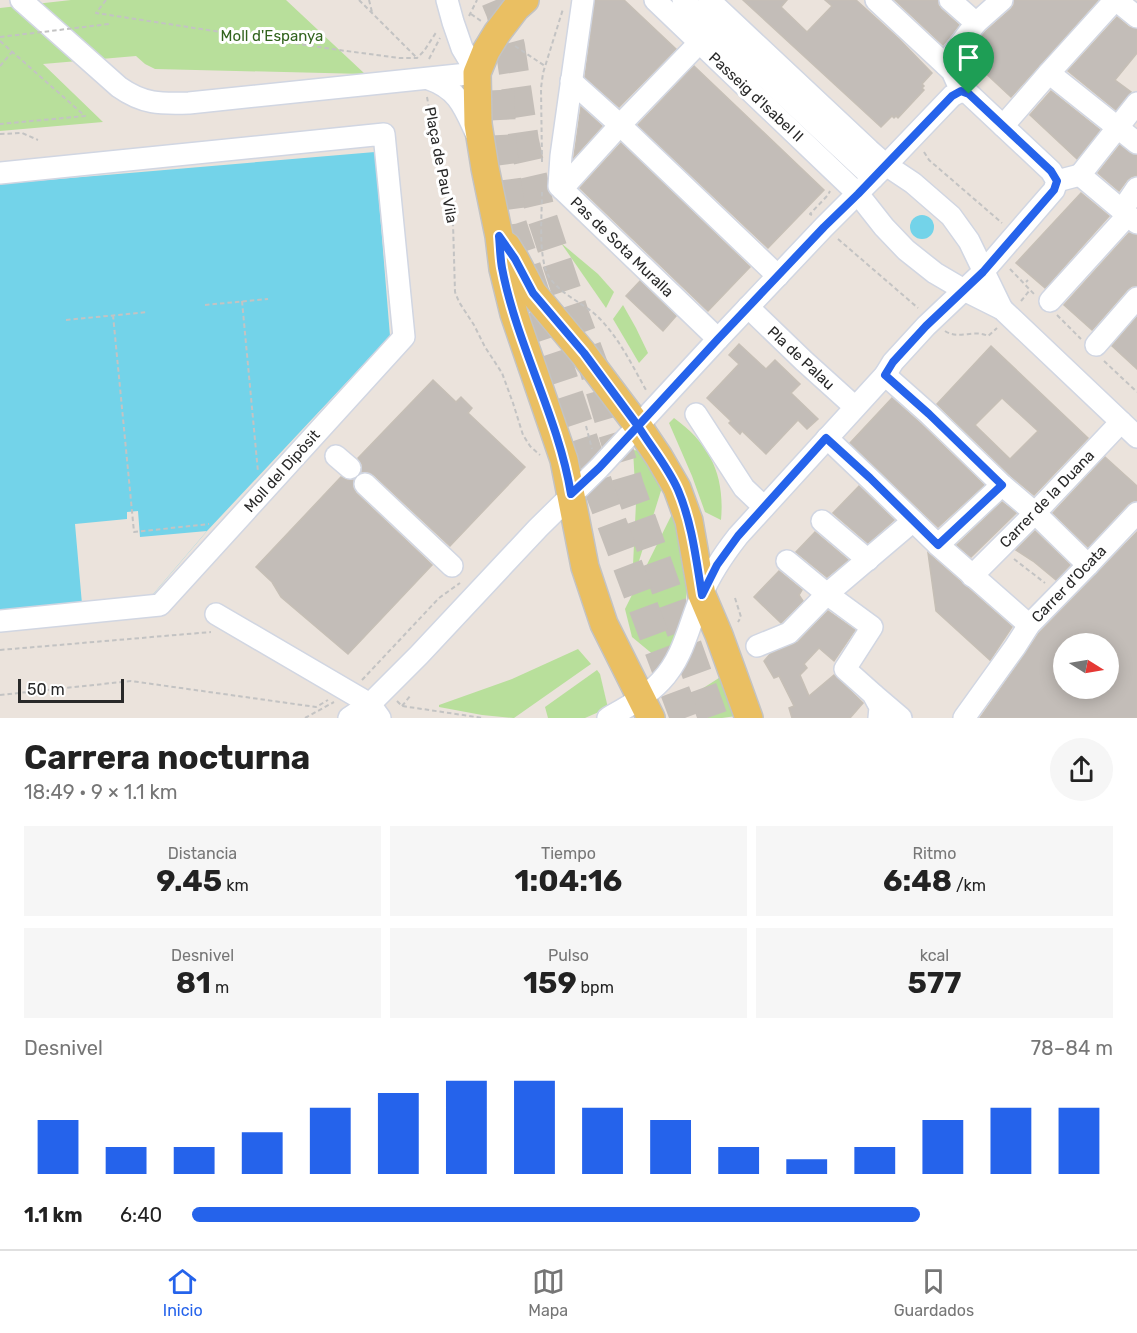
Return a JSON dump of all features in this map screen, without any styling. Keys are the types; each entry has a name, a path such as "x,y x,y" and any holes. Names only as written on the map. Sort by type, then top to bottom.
{"main road":[{"path":"525,0 497,33 477,73 480,143 499,236 502,268 514,314 565,466 580,548 591,590 604,624 646,709"},
{"path":"499,236 515,259 533,293 584,353 638,426 677,488 689,521 702,595 749,718"}],"street":[{"path":"21,0 119,87 136,98 168,104 477,73 462,48 447,0"},
{"name":"Pas de Sota Muralla","path":"552,187 559,186 570,81 583,0"},
{"name":"Passeig d'Isabel II","path":"655,0 858,194 895,240 906,250 935,273 1002,309"},
{"name":"Passeig d'Isabel II","path":"683,0 880,172"},
{"path":"709,0 880,172 913,183 951,216 969,241 1002,309 1137,437"},
{"path":"608,718 646,709 680,653 702,595 726,551 885,375 893,362 983,272 1054,190 1057,181 1051,171 969,94 961,91 954,73 876,0"},
{"path":"950,0 976,23"},
{"path":"945,64 976,23 1002,0"},
{"path":"1003,126 1115,0 1137,17"},
{"path":"552,187 620,125 699,43"},
{"path":"1048,73 1137,143"},
{"path":"427,77 450,89 457,96 480,143"},
{"path":"570,81 620,125 778,276"},
{"path":"349,718 382,703 571,494 599,468 824,227 952,96 961,91"},
{"path":"1057,181 1080,175 1137,103"},
{"name":"Moll del Dipòsit","path":"0,173 384,135 404,337 160,605 0,621"},
{"path":"1050,300 1132,206 1080,175"},
{"name":"Pas de Sota Muralla","path":"552,187 621,247 718,339"},
{"name":"Pla de Palau","path":"748,307 855,408"},
{"path":"1096,345 1133,309"},
{"path":"885,375 1088,565"},
{"path":"696,414 741,483 764,507"},
{"name":"Carrer de la Duana","path":"972,576 1121,422"},
{"path":"826,438 938,545 1029,625"},
{"path":"366,484 457,574"},
{"path":"938,545 1002,485"},
{"name":"Carrer d'Ocata","path":"964,718 1016,647 1029,625 1137,513"},
{"path":"758,646 789,633 827,594 913,520"},
{"path":"822,521 868,560"},
{"path":"787,561 872,627 845,669 901,718"},
{"path":"213,623 349,690 382,703"},
{"path":"874,695 880,707 879,718"},
{"path":"884,718 901,718"}],"path":[{"path":"106,0 96,14 399,58 417,58 440,26"},
{"path":"359,0 417,58"},
{"path":"369,0 372,14"},
{"path":"477,0 471,14 482,22"},
{"path":"542,162 541,88 560,16"},
{"path":"1,42 109,24"},
{"path":"427,77 444,31"},
{"path":"0,124 85,116 1,42"},
{"path":"510,43 545,66"},
{"path":"0,66 12,52"},
{"name":"Plaça de Pau Vila","path":"427,77 445,198 454,228 455,292 502,373 523,435 543,461"},
{"path":"0,134 22,133 38,140"},
{"path":"922,149 929,160 1007,226"},
{"path":"816,219 810,214 828,195 831,185"},
{"path":"552,187 542,249 547,273 560,290 584,305 613,334 648,395"},
{"path":"838,238 924,313"},
{"path":"1007,263 1010,270 1030,290"},
{"path":"205,305 268,299"},
{"path":"242,301 258,476"},
{"path":"66,320 148,312"},
{"path":"113,315 134,532 215,523"},
{"path":"982,333 987,327"},
{"path":"947,333 953,335 982,333 988,336 992,333"},
{"path":"586,426 593,450"},
{"path":"1000,549 1059,594"},
{"path":"305,718 335,702 349,690 439,598 457,574"},
{"path":"735,598 741,617 738,622"},
{"path":"0,650 213,623"},
{"path":"0,695 131,681 316,707 349,690"},
{"path":"402,705 411,695"},
{"path":"382,703 483,718"}],"green space":[{"name":"Moll d'Espanya","path":"71,0 286,0 365,74 155,69 136,56 43,64 103,122 0,131 0,8"},
{"path":"561,243 598,274 614,292 606,308"},
{"path":"623,305 648,353 639,363 613,319"},
{"path":"674,418 697,439 712,462 720,489 721,520 705,512 669,423"},
{"path":"633,450 642,451 664,481 639,561 633,565 636,503"},
{"path":"676,506 685,554 687,593 678,631 661,661 632,637 625,609"},
{"path":"578,649 591,664 514,718 439,707 439,705 512,679"},
{"path":"597,670 608,708 585,718 548,718 545,707"},
{"path":"722,676 736,716 708,718 694,694"}],"water":[{"path":"375,152 390,336 207,531 149,599 0,610 0,184"},
{"path":"922,215 930,219 934,227 930,235 922,239 914,235 910,227 914,219"}],"pier":[{"path":"138,511 140,537 207,531 149,599 82,604 75,524 127,519 127,512"}],"building":[{"path":"595,0 624,0 676,49 619,107 585,77"},
{"path":"743,0 787,0 781,7 807,32 832,6 825,0 856,0 932,73 922,84 924,90 898,118 892,116 881,127"},
{"path":"895,0 938,0 941,9 959,25 943,45"},
{"path":"1014,0 1098,0 1011,97 967,56 985,32 1011,9"},
{"path":"1117,17 1129,27 1137,29 1137,53 1115,80 1131,92 1116,110 1068,71"},
{"path":"694,66 824,190 768,248 638,125"},
{"path":"1051,91 1100,130 1077,159 1030,115"},
{"path":"581,107 602,126 574,157"},
{"path":"621,143 750,267 708,311 580,188"},
{"path":"1120,145 1130,153 1137,155 1137,175 1127,180 1119,191 1098,173"},
{"path":"1081,193 1109,216 1045,288 1016,263"},
{"path":"1129,233 1137,235 1137,286 1132,286 1127,290 1092,330 1064,305"},
{"path":"640,281 676,316 663,331 626,296"},
{"path":"1137,317 1137,369 1112,346"},
{"path":"739,344 766,369 775,360 800,384 791,393 818,419 807,429 798,420 766,454 742,431 740,434 729,423 731,421 707,398 739,364 729,355"},
{"path":"991,346 1088,438 1034,495 1011,476 937,404","holes":["1002,398 1038,431 1010,459 975,425"]},
{"path":"433,380 456,402 461,397 472,408 468,413 525,467 450,546 374,475 362,472 362,464 358,458"},
{"path":"892,398 984,485 938,527 850,443"},
{"path":"1105,457 1137,486 1137,501 1128,504 1088,547 1053,513"},
{"path":"341,477 353,480 356,493 432,565 348,654 281,597 272,582 256,567"},
{"path":"859,486 894,520 868,543 833,513"},
{"path":"1002,502 1016,513 971,557 957,545"},
{"path":"1035,531 1070,565 1056,580 1016,550"},
{"path":"815,532 848,560 827,577 796,552"},
{"path":"1137,532 1137,718 980,718 1039,633"},
{"path":"928,553 1012,627 990,660 936,611"},
{"path":"779,571 802,590 799,595 803,601 781,623 754,597"},
{"path":"828,611 855,630 834,661 819,648 804,664 807,668 800,675 809,696 834,675 863,703 850,718 792,718 789,708 794,706 779,676 774,678 764,661 770,654 798,642"}],"tunnel":[{"path":"496,0 510,46 524,141 540,211 594,368 629,486 713,718"},
{"path":"499,90 502,148 512,225 602,497 685,718"}],"route":[{"path":"969,94 961,91 952,96 824,227 638,426 584,353 533,293 515,259 499,236 502,268 514,314 564,460 571,494 638,426 677,488 689,521 702,595 726,551 826,438 938,545 1002,485 885,375 893,362 926,326 983,272 1054,190 1057,181 1051,171 969,94"}]}
